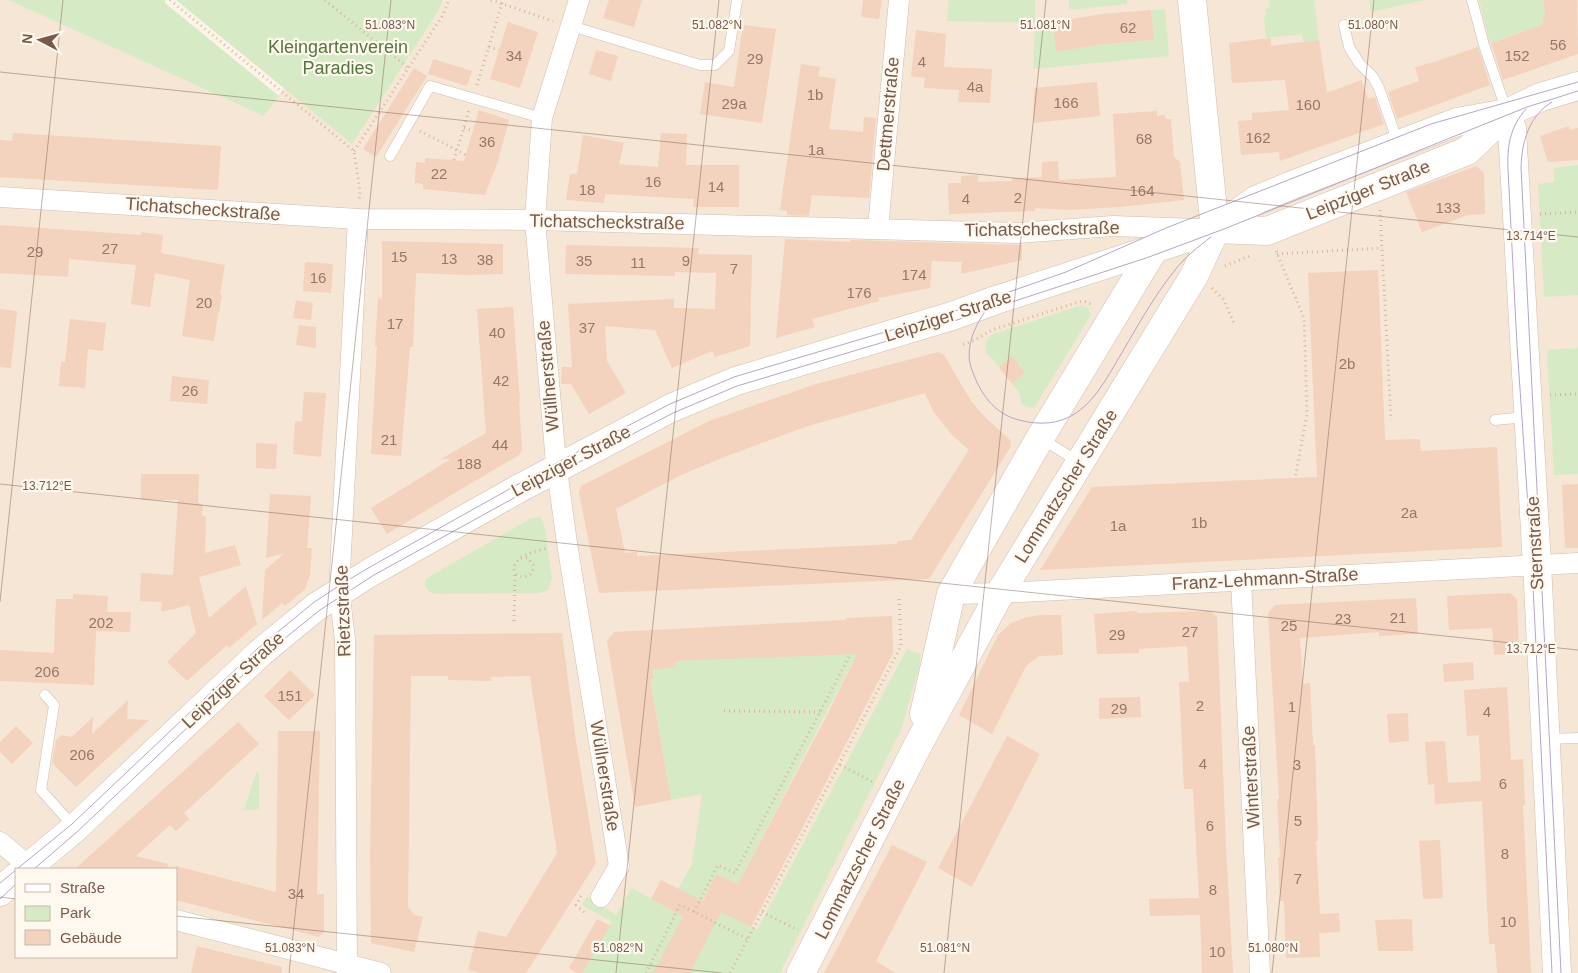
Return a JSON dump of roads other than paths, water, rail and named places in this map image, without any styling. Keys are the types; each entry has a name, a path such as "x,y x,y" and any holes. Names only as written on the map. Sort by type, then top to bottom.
{"main road":[{"path":"1192,0 1215,229"},
{"name":"Leipziger Straße","path":"29,868 75,828 260,653 289,628 339,591 556,468 671,408 736,382 952,316 1215,229 1256,200 1457,122 1507,113 1540,98 1578,86"},
{"name":"Leipziger Straße","path":"1215,229 1267,231 1467,151 1507,113"},
{"name":"Sternstraße","path":"1507,113 1512,129 1537,564 1557,973"},
{"name":"Lommatzscher Straße","path":"801,973 918,745 1000,593 1194,276 1215,229"},
{"name":"Lommatzscher Straße","path":"918,745 951,594 1040,438 1154,249"},
{"name":"Leipziger Straße","path":"0,892 15,880"}],"street":[{"name":"Wüllnerstraße","path":"579,0 542,118 535,220 556,468 619,866 601,897"},
{"name":"Dettmerstraße","path":"878,228 899,0"},
{"name":"Tichatscheckstraße","path":"0,196 358,219 535,220 1017,232 1113,226 1215,229"},
{"name":"Rietzstraße","path":"347,968 345,639 339,591 358,219"},
{"name":"Franz-Lehmann-Straße","path":"951,594 1578,562"},
{"name":"Winterstraße","path":"1241,580 1260,973"},
{"path":"0,842 23,868"},
{"path":"178,921 347,968 381,973"}],"lane":[{"path":"571,26 700,65 715,65 729,51 737,0"},
{"path":"1472,0 1484,45 1507,113"},
{"path":"1344,25 1349,47 1359,64 1373,77 1379,88 1399,144"},
{"path":"390,156 430,86 542,118"},
{"path":"1496,420 1528,417"},
{"path":"1040,438 1080,462"},
{"path":"44,695 54,705 41,790 75,828"},
{"path":"1546,739 1578,738"}],"tram line":[{"path":"18,868 72,824 257,649 313,603 370,567 556,463 670,404 734,377 952,312 1066,272 1166,228 1431,124 1578,82"},
{"path":"35,868 78,831 264,655 320,610 374,575 583,460 673,413 737,386 954,321 1149,257 1224,229 1527,107 1578,91"},
{"path":"1552,102 1538,114 1528,130 1523,148 1521,167 1561,973"},
{"path":"1526,109 1513,130 1508,152 1508,169 1517,345 1532,565 1552,973"},
{"path":"986,310 974,331 969,355 972,370 979,387 995,408 1010,417 1037,423 1061,420 1076,413 1092,399 1104,383 1167,280 1187,256 1211,237"},
{"path":"0,883 15,871"},
{"path":"0,899 15,885"}],"park label":[{"name":"Kleingartenverein Paradies","path":"338,57"}]}
